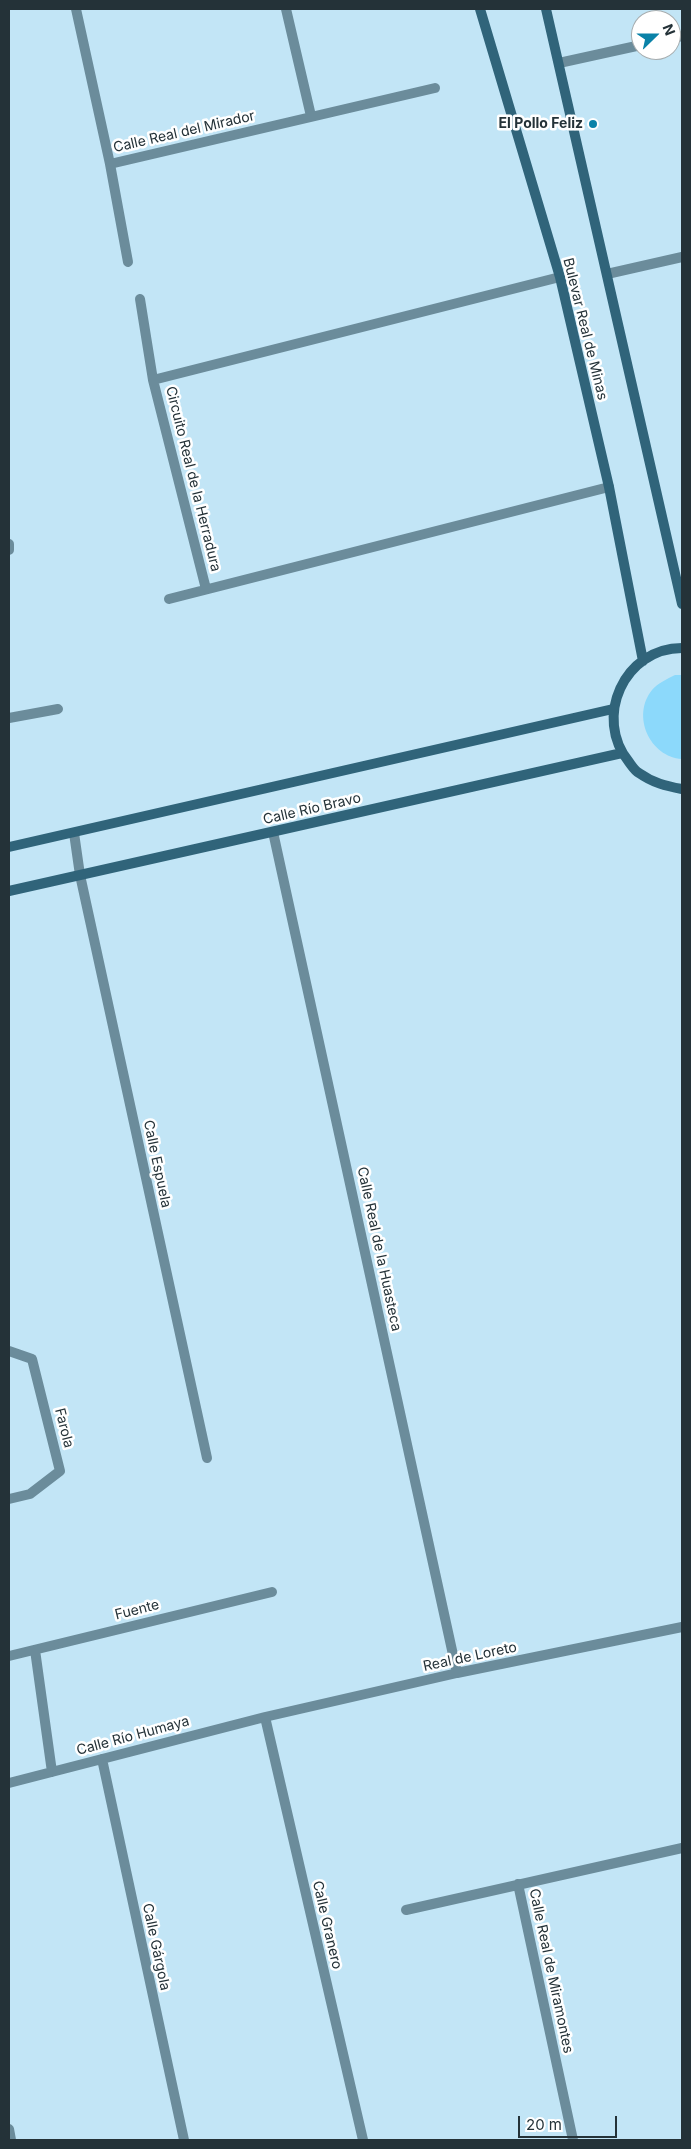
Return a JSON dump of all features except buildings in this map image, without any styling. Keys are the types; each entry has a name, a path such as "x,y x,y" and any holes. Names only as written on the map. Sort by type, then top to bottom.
{"street":[{"name":"Calle Real del Mirador","path":"76,9 110,164 436,88"},
{"path":"286,9 311,116"},
{"name":"Bulevar Real de Minas","path":"480,9 560,277 609,487 643,660"},
{"path":"546,9 682,604"},
{"path":"559,63 631,47"},
{"path":"110,164 128,262"},
{"path":"607,274 682,257"},
{"name":"Circuito Real de la Herradura","path":"560,277 153,380 206,589 609,487"},
{"path":"140,300 153,380"},
{"path":"9,544 9,550"},
{"path":"169,599 206,589"},
{"path":"682,648 658,652 643,660 628,674 618,690 613,710 614,732 622,753 638,773 660,785 682,789"},
{"path":"9,718 58,710"},
{"path":"9,848 613,710"},
{"name":"Calle Río Bravo","path":"9,891 622,753"},
{"name":"Calle Real de la Huasteca","path":"273,832 457,1673"},
{"name":"Calle Espuela","path":"74,833 80,876 207,1458"},
{"name":"Farola","path":"9,1351 32,1359 60,1471 30,1494 9,1499"},
{"name":"Fuente","path":"9,1656 272,1592"},
{"name":"Real de Loreto","path":"265,1717 457,1673 682,1626"},
{"path":"35,1650 52,1772"},
{"name":"Calle Río Humaya","path":"9,1783 265,1717"},
{"name":"Calle Granero","path":"265,1717 363,2140"},
{"name":"Calle Gárgola","path":"102,1759 184,2140"},
{"name":"Calle Real de Miramontes","path":"573,2140 518,1884 682,1848"},
{"path":"406,1910 518,1884"},
{"path":"9,2129 11,2140"}],"shaded area":[{"path":"675,675 682,675 682,759 671,757 653,743 647,734 643,711 646,700 652,690"}],"place":[{"name":"El Pollo Feliz","path":"593,124"}]}
